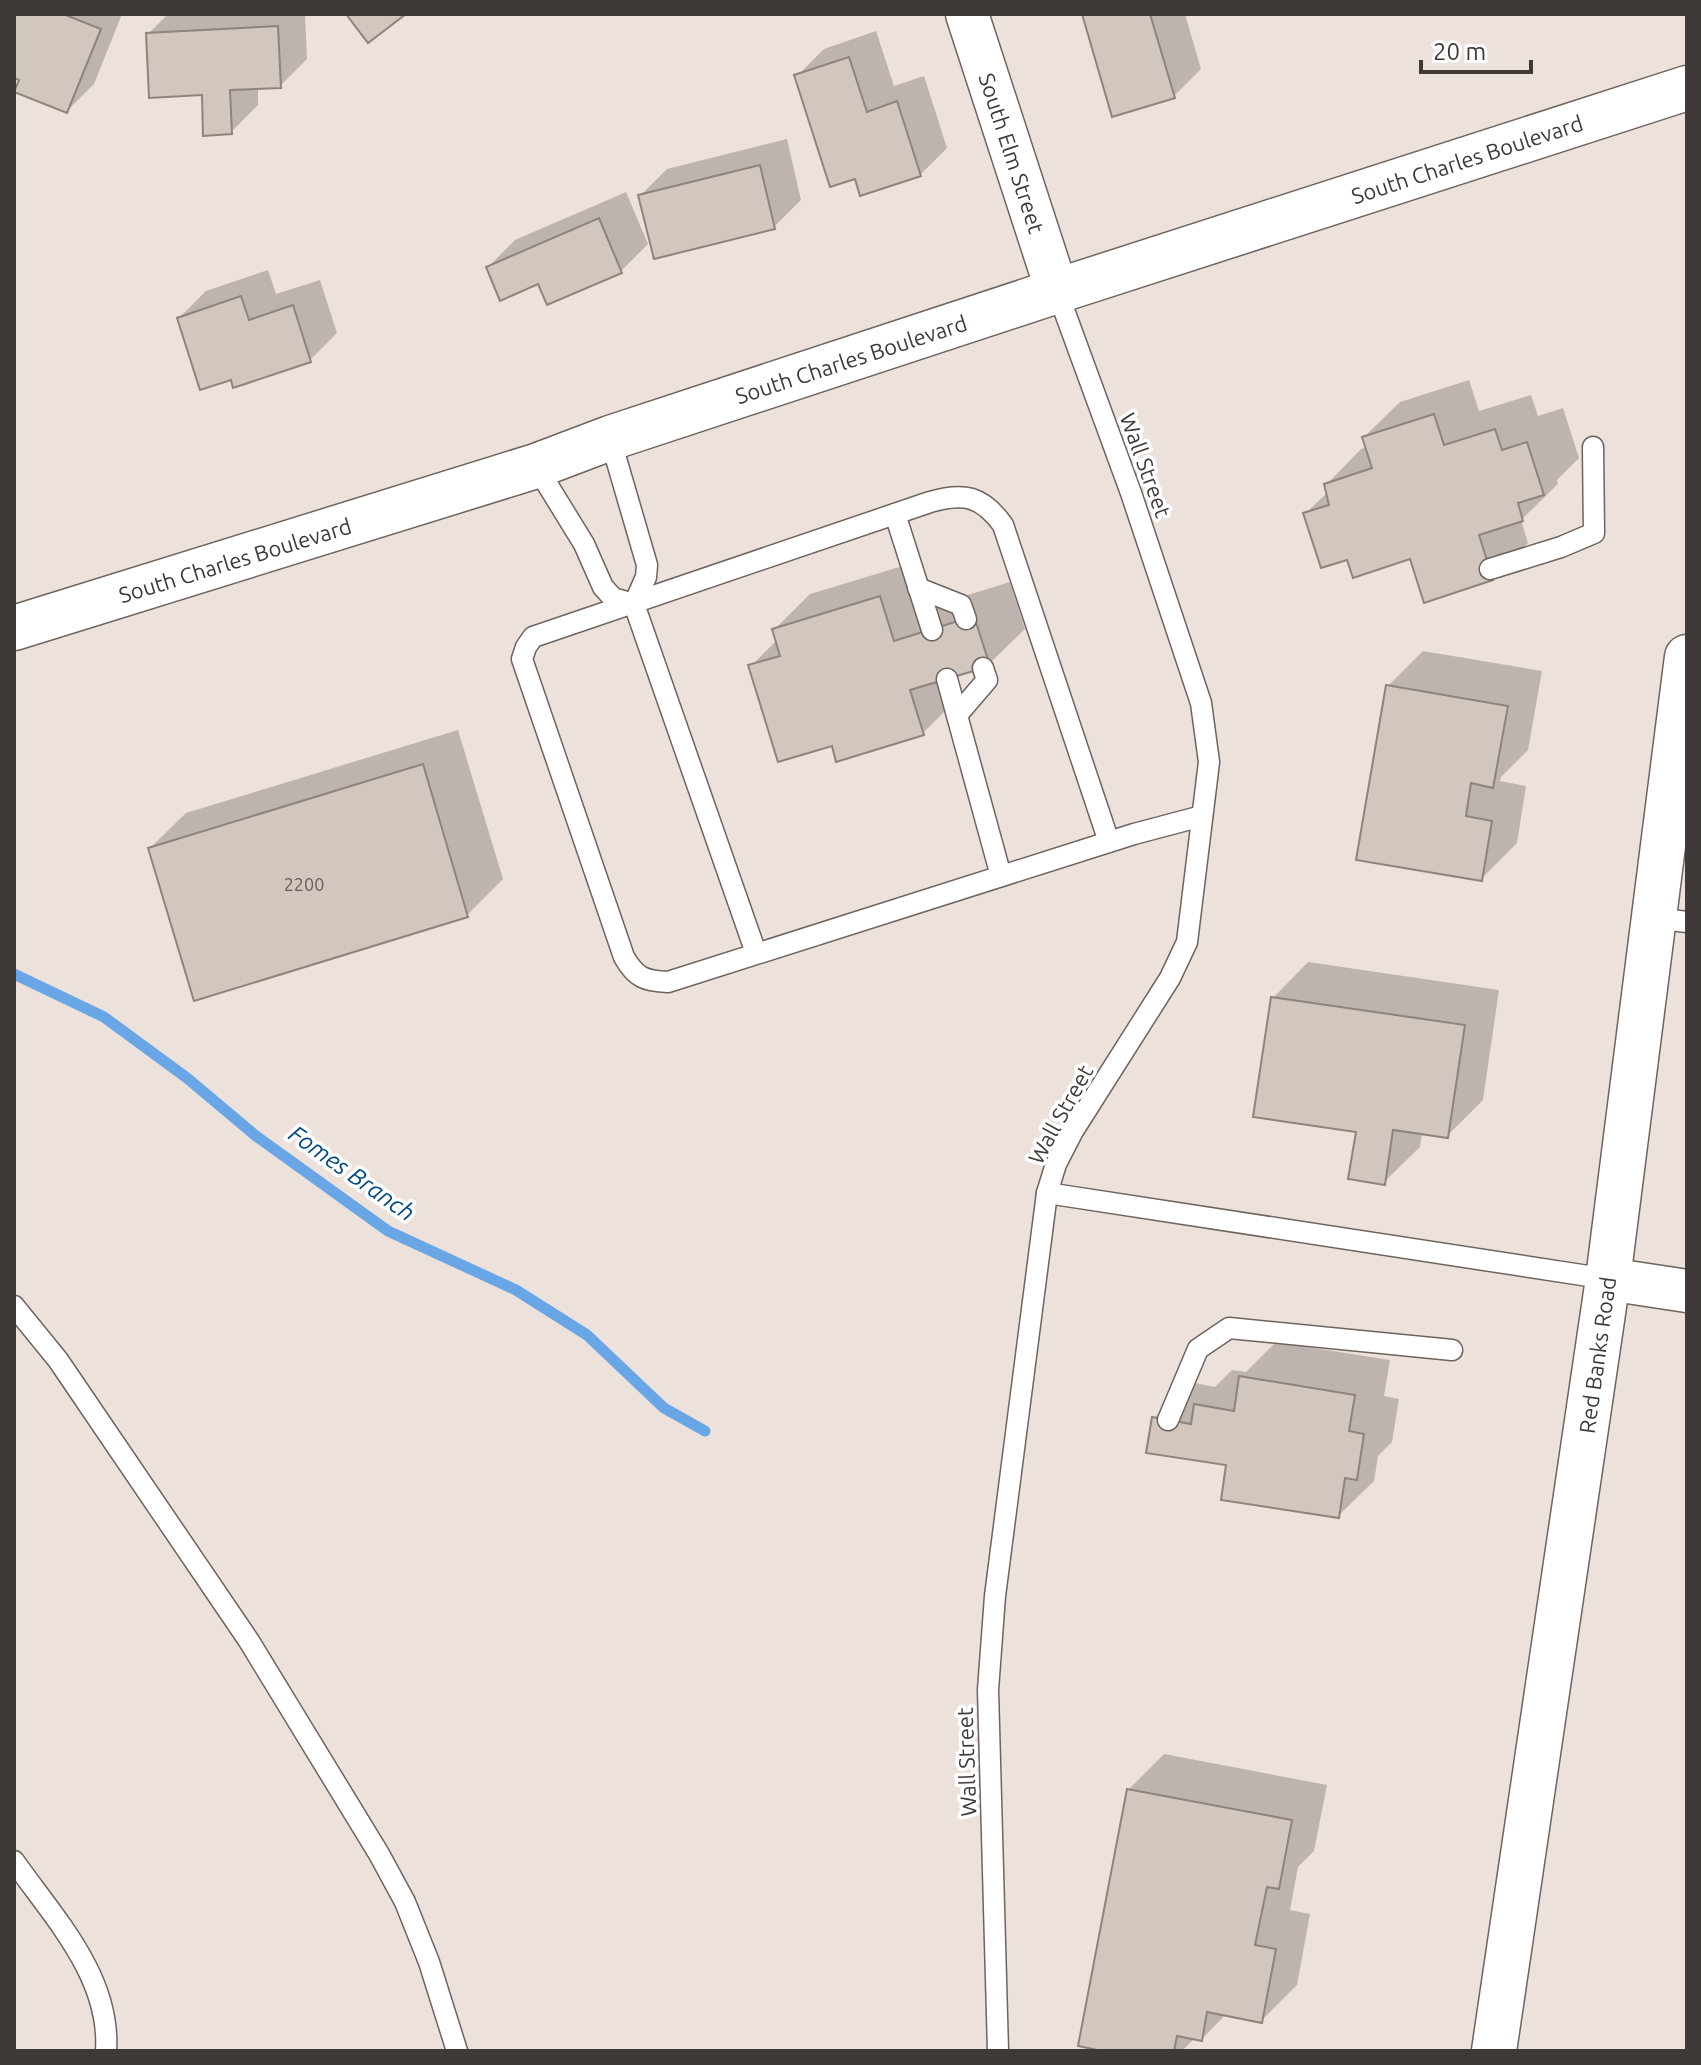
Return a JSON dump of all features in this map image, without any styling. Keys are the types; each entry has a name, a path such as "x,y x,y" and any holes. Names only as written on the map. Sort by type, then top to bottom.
{"main road":[{"name":"South Charles Boulevard","path":"14,628 536,466 610,438 1057,291 1687,88"},
{"name":"Red Banks Road","path":"1494,2051 1608,1279 1670,920 1687,657"}],"street":[{"name":"South Elm Street","path":"967,14 1057,291"},
{"path":"1608,1279 1687,1291"}],"lane":[{"name":"Wall Street","path":"998,2051 988,1690 995,1596 1047,1193 1056,1164 1073,1131 1170,978 1187,942 1209,762 1201,703 1131,493 1057,291"},
{"path":"610,438 647,565 646,577 634,604 756,953"},
{"path":"1490,569 1561,547 1594,533 1593,447"},
{"path":"536,466 584,544 603,587 613,598 634,604"},
{"path":"1109,842 1003,525 992,510 972,498 952,496 895,514 533,637 522,659 624,957 632,970 649,981 668,982 756,953 1109,842 1154,827 1202,816"},
{"path":"895,514 932,630"},
{"path":"918,588 961,605 966,619"},
{"path":"957,715 987,680 983,668"},
{"path":"947,679 1001,876"},
{"path":"1047,1193 1608,1279"},
{"path":"14,1306 58,1360 249,1641 379,1854 405,1902 429,1962 457,2051"},
{"path":"1168,1420 1198,1349 1229,1328 1452,1350"},
{"path":"14,1861 77,1951 94,1981 104,2007 106,2051"}],"building":[{"path":"14,14 63,14 101,29 67,113 14,92 19,80 14,78"},
{"path":"346,14 406,14 368,43"},
{"path":"1082,14 1150,14 1175,98 1112,117"},
{"path":"278,26 281,88 230,90 232,134 203,136 202,95 149,98 146,33"},
{"path":"849,57 867,112 897,101 921,176 860,196 855,179 830,187 794,75"},
{"path":"760,165 775,229 654,259 638,195"},
{"path":"599,218 622,273 547,305 538,284 500,301 486,267"},
{"path":"241,296 249,320 293,305 311,362 233,388 231,380 200,390 177,318"},
{"path":"1434,414 1444,445 1495,429 1502,450 1527,442 1544,495 1518,503 1523,521 1479,535 1493,580 1424,603 1410,559 1353,578 1347,560 1321,568 1303,513 1329,505 1324,484 1372,468 1362,437"},
{"path":"880,596 894,641 974,616 990,666 910,690 924,735 836,762 832,746 778,762 748,665 780,656 772,629"},
{"path":"1386,685 1508,706 1493,788 1471,783 1466,816 1492,821 1482,881 1356,860"},
{"path":"423,764 468,917 194,1001 148,848"},
{"path":"1271,997 1465,1025 1448,1138 1393,1130 1385,1185 1348,1179 1356,1132 1253,1117"},
{"path":"1239,1376 1355,1395 1349,1431 1364,1434 1357,1480 1345,1478 1339,1518 1221,1500 1226,1465 1146,1453 1152,1417 1191,1424 1194,1404 1234,1411"},
{"path":"1127,1789 1292,1820 1279,1889 1267,1887 1255,1945 1276,1949 1262,2023 1207,2012 1202,2041 1177,2036 1174,2051 1102,2051 1078,2046"}],"waterway":[{"name":"Fomes Branch","path":"14,974 104,1017 187,1078 256,1136 388,1231 516,1290 587,1335 664,1408 705,1431"}]}
